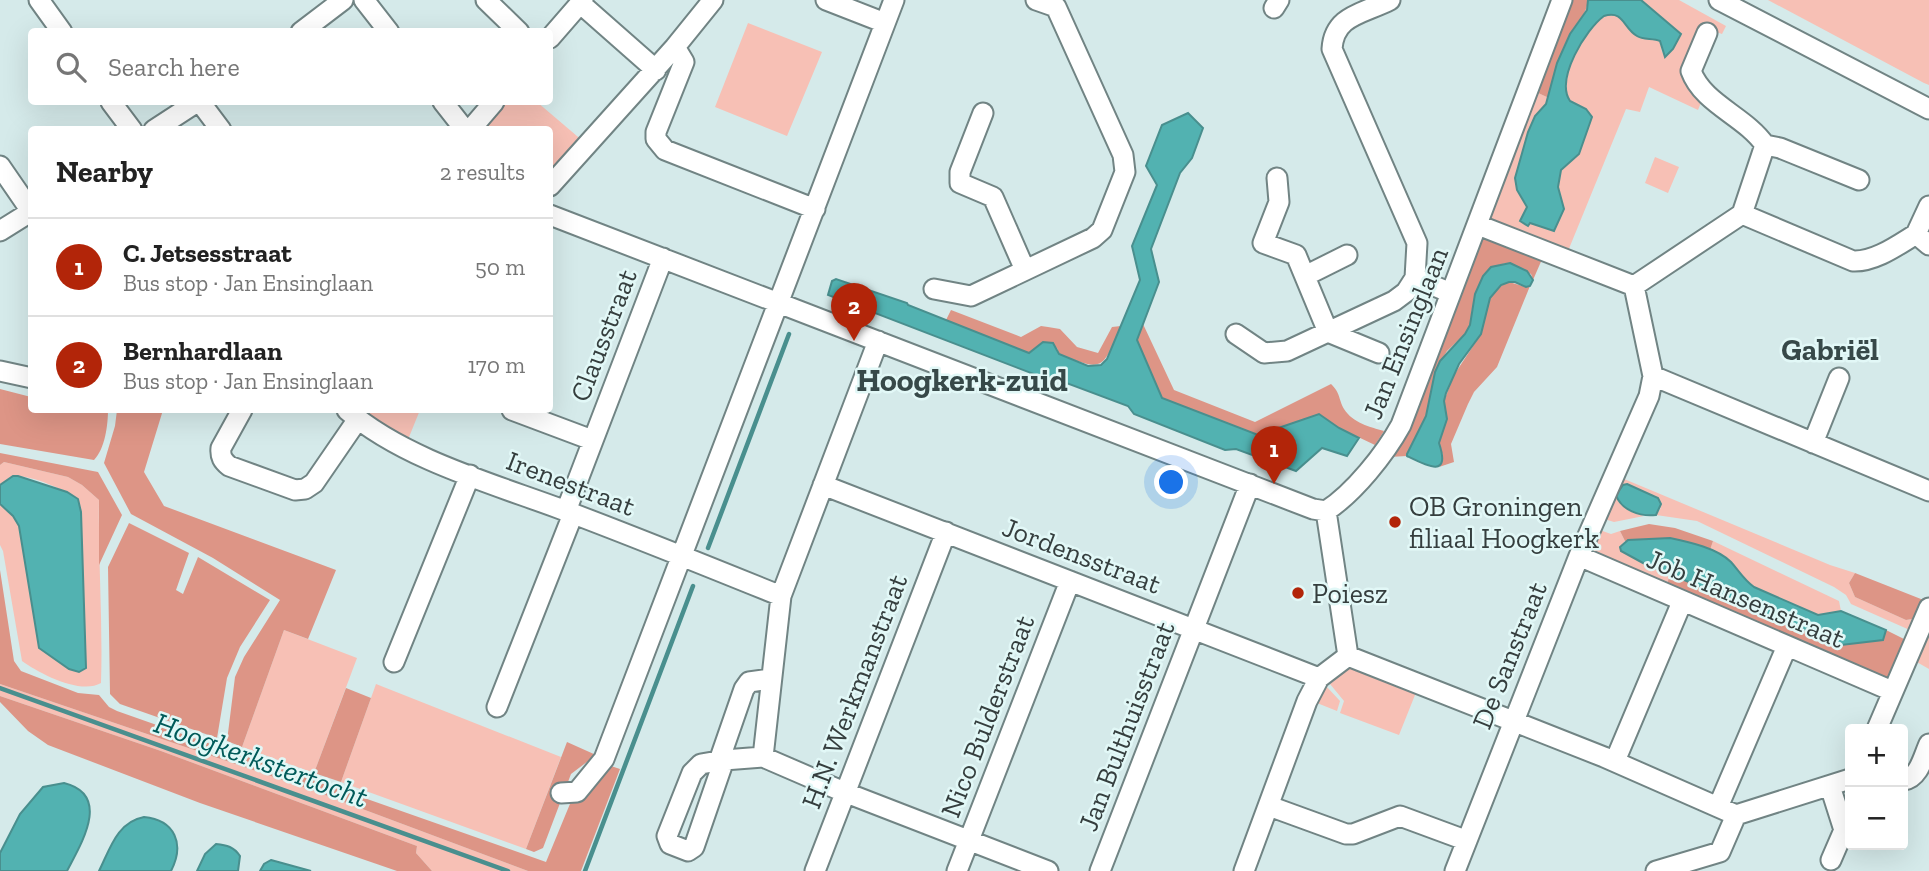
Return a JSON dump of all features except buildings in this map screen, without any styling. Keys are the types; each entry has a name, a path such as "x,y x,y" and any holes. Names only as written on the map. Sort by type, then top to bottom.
{"street":[{"path":"39,0 59,28"},
{"path":"306,28 343,0"},
{"path":"364,0 386,28"},
{"path":"486,0 515,28"},
{"path":"553,183 656,70 713,0"},
{"path":"826,0 885,23"},
{"path":"561,793 578,792 604,759 894,0"},
{"path":"934,289 971,296 1093,238 1102,230 1125,172 1124,155 1064,4 1036,0"},
{"path":"1236,334 1264,353 1287,351 1394,301 1406,292 1415,278 1417,243 1332,50 1334,33 1342,23 1390,0"},
{"name":"Jan Ensinglaan","path":"1326,511 1338,504 1383,453 1401,425 1562,0"},
{"path":"1719,0 1929,109"},
{"path":"553,35 582,1 656,70"},
{"path":"1707,33 1691,71 1702,90 1756,132 1765,145 1780,148 1859,180"},
{"path":"676,47 684,62 656,132 659,145 665,150 815,209"},
{"path":"113,105 129,126"},
{"path":"160,126 193,105"},
{"path":"200,105 218,126"},
{"path":"446,105 464,126"},
{"path":"472,126 491,105"},
{"path":"983,113 960,172 960,183 993,197 1025,270"},
{"path":"1478,225 1634,286 1742,214 1765,145"},
{"path":"0,166 28,207"},
{"path":"1277,178 1279,202 1263,243 1296,255 1328,332 1379,353"},
{"path":"1742,214 1853,261 1861,261 1923,239 1929,206"},
{"path":"0,231 28,213"},
{"path":"553,216 1313,509 1326,511 1348,656"},
{"path":"1305,276 1347,255"},
{"name":"Clausstraat","path":"498,706 569,512 592,440 663,258"},
{"path":"1415,278 1451,293"},
{"name":"De Sanstraat","path":"1455,871 1579,556 1649,396 1653,376 1634,286"},
{"path":"763,757 781,596 878,341"},
{"path":"0,370 28,377"},
{"path":"1653,376 1929,491"},
{"path":"1813,443 1839,378"},
{"path":"240,413 222,448 220,455 223,461 229,466 295,490 305,489 314,483 353,414"},
{"path":"520,413 592,440"},
{"name":"Irenestraat","path":"353,414 391,442 781,596"},
{"path":"394,662 470,475"},
{"name":"Jan Bulthuisstraat","path":"1100,871 1251,484"},
{"name":"Jordensstraat","path":"824,485 1319,678"},
{"name":"H.N. Werkmanstraat","path":"815,871 946,533"},
{"name":"Job Hansenstraat","path":"1579,556 1892,691"},
{"name":"Nico Bulderstraat","path":"957,871 1070,581"},
{"path":"1615,761 1682,602"},
{"path":"1879,724 1929,608"},
{"path":"1718,807 1787,646"},
{"path":"1244,871 1307,701 1319,678 1348,656"},
{"path":"1348,656 1615,761 1736,815 1845,781"},
{"path":"771,679 749,682 744,689 722,760 763,757 844,792 1048,871"},
{"path":"1908,781 1916,774 1929,744"},
{"path":"1830,786 1844,830 1831,860"},
{"path":"1269,806 1346,834 1353,834 1400,816 1465,840"},
{"path":"1656,871 1720,852 1736,815"}],"shaded area":[{"path":"1571,0 1588,0 1584,14 1563,49 1549,98 1536,92"},
{"path":"1641,0 1679,0 1726,26 1722,34 1703,27 1689,64 1702,100 1698,110 1649,87 1640,112 1626,109 1566,256 1486,219 1536,92 1549,98 1528,132 1517,189 1527,203 1524,216 1526,225 1530,223 1554,231 1564,209 1558,187 1561,170 1579,154 1586,109 1570,101 1567,91 1570,65 1584,38 1592,27 1610,14 1620,17 1637,36 1660,41 1662,52 1667,56 1681,34"},
{"path":"1768,0 1929,0 1929,85 1924,83"},
{"path":"748,23 822,52 787,136 715,107"},
{"path":"498,105 541,105 584,142 553,176 553,126 484,126"},
{"path":"1655,157 1679,167 1668,193 1645,183"},
{"path":"1481,231 1543,257 1533,280 1531,274 1507,263 1491,267 1472,309 1470,325 1465,334 1447,351 1435,372 1426,416 1407,456 1389,457"},
{"path":"1509,282 1530,286 1497,367 1474,392 1468,404 1451,444 1454,462 1439,467 1443,458 1439,444 1447,419 1444,401 1454,375 1481,334 1490,298 1501,285"},
{"path":"951,310 1021,337 1041,326 1060,329 1077,347 1098,353 1112,327 1121,326 1105,359 1093,365 1059,354 1057,348 1043,342 1030,353 945,322"},
{"path":"1143,324 1174,390 1255,422 1331,384 1352,418 1384,431 1375,445 1339,428 1319,414 1258,435 1162,398 1137,340"},
{"path":"0,389 28,396 28,413 108,413 101,450 94,460 0,444"},
{"path":"117,413 162,413 144,472 164,506 336,570 308,639 284,630 242,747 227,741 235,677 244,657 280,600 213,558 131,514 104,463"},
{"path":"362,413 419,413 407,442"},
{"path":"0,453 98,472 122,515 99,565 99,500 68,477 4,462 0,465"},
{"path":"4,462 68,477 99,500 101,683 93,686 72,685 39,672 22,661 0,545 0,504 19,526 39,648 86,668 81,512 78,500 38,480 12,476 0,485 0,465"},
{"path":"1617,476 1855,573 1849,583 1855,597 1906,620 1918,618 1912,631 1851,604 1846,595 1834,587 1697,521 1656,515 1661,508 1629,510 1644,516 1614,522 1601,518"},
{"path":"129,523 189,553 176,590 183,594 198,557 270,600 240,647 227,678 217,738 120,704 110,694 108,567"},
{"path":"1649,524 1675,528 1713,541 1710,550 1670,538 1625,541 1620,531"},
{"path":"1597,529 1611,534 1620,531 1625,541 1620,547 1621,551 1670,574 1666,588 1586,554"},
{"path":"1713,541 1839,601 1841,611 1818,615 1754,587 1731,562 1710,550"},
{"path":"0,570 14,661 21,671 78,693 99,695 109,707 117,711 546,862 572,799 583,781 611,766 620,769 581,871 528,871 309,789 0,684"},
{"path":"1855,573 1926,601 1918,618 1906,620 1855,597 1849,583"},
{"path":"1670,574 1841,645 1882,640 1886,630 1908,641 1889,684 1666,588"},
{"path":"1929,629 1929,669 1915,661"},
{"path":"284,630 357,658 314,773 242,747"},
{"path":"1354,664 1417,690 1399,735 1340,713 1344,701 1330,684"},
{"path":"0,684 309,789 528,871 432,871 416,853 417,846 161,751 0,696"},
{"path":"376,684 561,757 526,849 341,782"},
{"path":"1327,687 1340,701 1337,711 1317,703"},
{"path":"346,688 371,698 341,782 314,773"},
{"path":"0,696 161,751 417,846 416,853 432,871 397,871 200,803 48,745 28,731 0,702"},
{"path":"567,742 596,755 571,774 543,848 534,852 526,849"}],"water":[{"path":"1588,0 1641,0 1681,34 1665,57 1660,41 1637,36 1616,15 1604,16 1589,32 1575,55 1566,80 1566,92 1570,101 1586,109 1592,117 1579,154 1561,170 1558,187 1564,209 1554,231 1530,223 1528,226 1520,221 1527,207 1517,190 1515,178 1528,132 1535,116 1546,104 1557,63 1570,34 1587,10"},
{"path":"1188,113 1203,128 1192,158 1180,173 1151,249 1159,282 1137,340 1162,398 1258,435 1319,414 1359,438 1347,456 1322,448 1296,471 1236,449 1225,450 1134,414 1128,406 1048,376 1044,378 828,295 832,281 836,279 907,303 1029,353 1043,342 1053,343 1059,354 1088,366 1101,365 1107,359 1140,280 1132,246 1157,185 1146,166 1162,125"},
{"path":"1510,263 1527,271 1533,280 1530,286 1526,287 1515,282 1501,285 1490,298 1481,334 1459,364 1446,393 1444,401 1447,419 1439,443 1442,462 1439,466 1429,466 1407,456 1426,416 1435,372 1440,361 1470,325 1475,294 1483,276 1491,267"},
{"path":"13,476 67,492 78,499 81,512 86,668 79,672 69,669 39,648 19,526 0,504 0,485"},
{"path":"1627,484 1658,498 1661,504 1656,515 1638,514 1622,505 1616,495 1623,485"},
{"path":"1670,538 1718,553 1731,562 1754,587 1818,615 1841,611 1886,630 1883,640 1841,645 1643,563 1621,551 1620,547 1628,540"},
{"path":"64,783 78,789 87,798 90,809 85,834 67,871 0,871 0,853 20,814 43,787"},
{"path":"144,817 163,823 174,835 177,852 171,871 99,871 121,830 127,824"},
{"path":"216,844 230,847 238,853 238,871 197,871 205,854"},
{"path":"271,860 311,871 260,871 264,864"}],"waterway":[{"name":"Hoogkerkstertocht","path":"708,548 789,334"},
{"name":"Hoogkerkstertocht","path":"585,871 693,586"},
{"name":"Hoogkerkstertocht","path":"0,688 508,871"}],"place":[{"name":"Bernhardlaan","path":"854,341"},
{"name":"C. Jetsesstraat","path":"1274,484"},
{"name":"OB Groningen filiaal Hoogkerk","path":"1395,522"},
{"name":"Poiesz","path":"1298,593"}],"district":[{"name":"Gabriël","path":"1830,350"},
{"name":"Hoogkerk-zuid","path":"962,380"}]}
